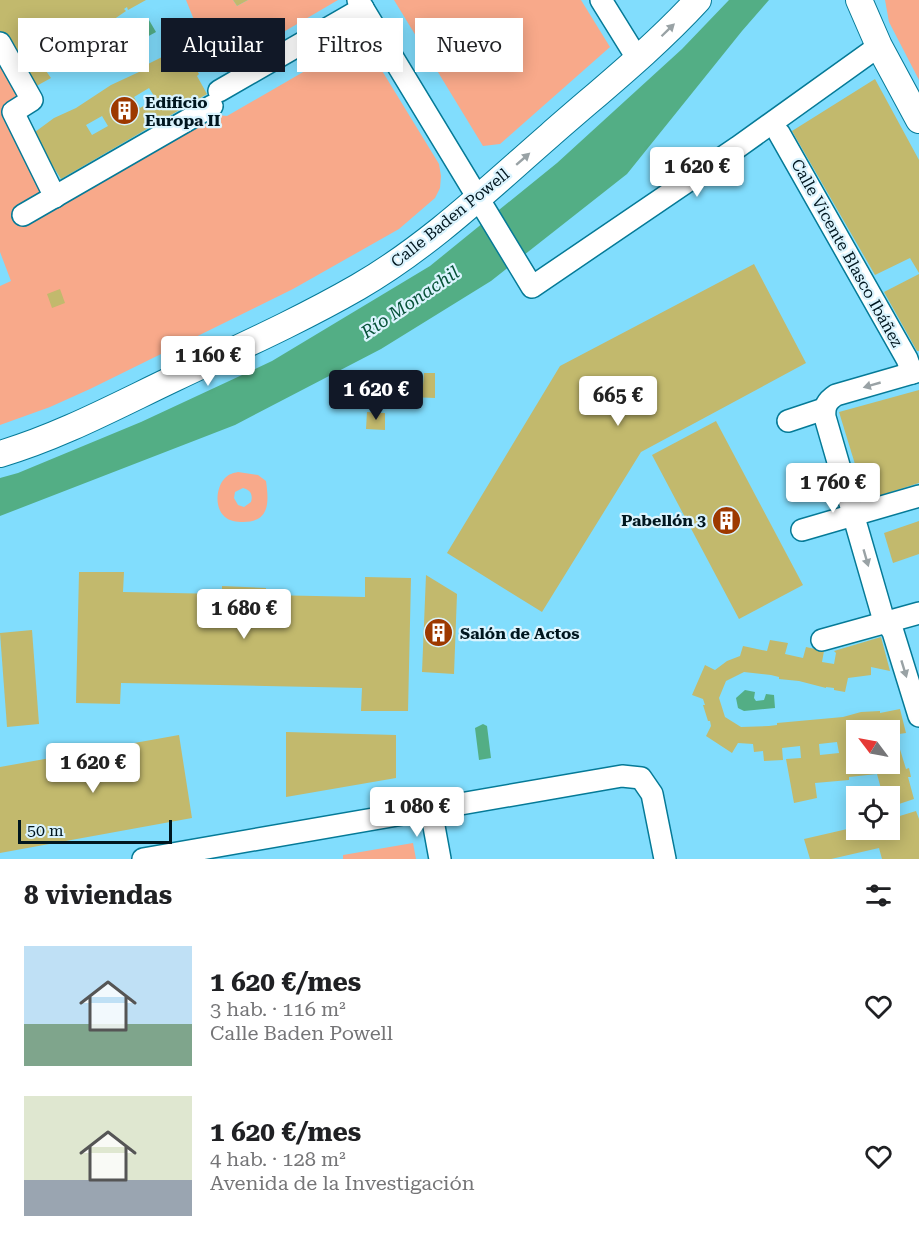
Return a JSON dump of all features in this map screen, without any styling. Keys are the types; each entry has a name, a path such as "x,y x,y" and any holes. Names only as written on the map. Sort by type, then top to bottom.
{"main road":[{"name":"Calle Baden Powell","path":"0,454 100,414 290,323 359,286 431,237 483,206 698,0"},
{"path":"859,0 879,46 919,120"}],"street":[{"path":"601,0 638,58"},
{"path":"23,215 215,99 360,4 532,287 738,147 879,46"},
{"path":"0,43 32,100 13,112 55,197"},
{"name":"Calle Vicente Blasco Ibáñez","path":"779,133 916,372"},
{"path":"788,421 826,405 836,395 916,372"},
{"path":"826,405 825,417 882,614 893,632 919,716"},
{"path":"802,530 919,496"},
{"path":"822,640 919,613"},
{"path":"142,859 622,776 641,778 652,794 665,859"},
{"path":"431,810 440,859"}],"shaded area":[{"path":"186,0 233,0 237,6 248,0 338,0 307,18 297,18 297,24 285,31 285,18 193,18"},
{"path":"394,0 581,0 610,47 500,144 483,146 438,72 523,72 523,18 415,18 415,34"},
{"path":"885,0 919,0 919,80 889,22"},
{"path":"0,54 24,97 5,111 52,202 212,111 218,115 227,116 303,72 383,72 439,164 440,188 435,198 399,229 293,289 90,389 50,407 0,425 0,286 11,281 0,252"},
{"path":"238,472 258,475 266,481 266,509 258,519 233,521 221,513 218,492 222,482 231,474","holes":["243,488 251,493 252,499 244,507 238,505 234,498 235,492"]},
{"path":"413,843 416,859 343,859 343,855"}],"water":[{"name":"Río Monachil","path":"729,0 769,0 627,174 491,281 381,349 235,425 0,516 0,478 18,473 141,422 272,361 430,266 557,163 682,49"},
{"path":"149,20 156,32 149,36"},
{"path":"745,690 755,692 756,701 764,700 766,694 774,695 775,708 744,711 738,708 736,698"},
{"path":"483,724 487,726 491,758 479,760 475,728"}],"building":[{"path":"0,0 146,0 128,10 127,7 124,9 126,11 116,18 18,18 18,65 0,32"},
{"path":"233,0 248,0 237,6"},
{"name":"Edificio Europa II","path":"161,58 161,72 198,72 197,76 207,94 61,179 42,149 44,148 35,132 54,118 76,108 111,85 139,72 149,72 149,64","holes":["149,88 156,99 140,108 134,97","102,116 108,126 92,135 86,125"]},
{"path":"22,72 47,72 51,78 31,89"},
{"path":"875,79 919,160 919,273 910,258 875,275 792,131"},
{"path":"754,264 806,363 641,452 542,612 447,553 560,366"},
{"path":"919,274 919,351 917,351 884,292"},
{"path":"60,289 65,303 52,308 47,294"},
{"path":"424,373 435,373 435,398 411,397 411,384 423,385"},
{"path":"919,390 919,483 866,500 839,412"},
{"path":"367,412 385,413 385,430 366,429"},
{"name":"Pabellón 3","path":"716,421 803,585 739,619 652,455"},
{"path":"919,521 919,554 893,563 884,533"},
{"path":"79,572 124,572 123,592 222,594 222,586 266,588 266,595 365,597 365,577 411,578 408,711 361,711 362,688 121,683 120,704 76,703"},
{"name":"Salón de Actos","path":"426,575 457,594 454,674 422,672"},
{"path":"32,630 39,724 7,727 0,633"},
{"path":"881,637 890,671 871,667 871,675 848,678 845,692 799,681 779,679 771,675 744,672 726,681 719,698 725,717 741,727 769,726 777,725 777,723 843,717 861,712 880,711 880,713 900,709 906,733 900,734 900,720 846,720 846,774 877,774 849,777 849,780 815,783 817,798 794,803 786,759 801,758 800,746 782,748 783,760 764,761 763,751 754,752 753,744 738,743 732,753 706,736 711,726 703,699 692,695 705,665 715,670 727,661 740,656 743,646 767,651 770,640 788,643 785,654 803,658 806,647 824,651 822,662 834,664 836,653 834,651","holes":["837,742 839,753 820,755 819,744"]},
{"path":"286,732 396,735 396,778 286,797"},
{"path":"179,735 192,818 0,853 0,767"},
{"path":"900,749 906,769 909,768 911,777 908,777 914,799 900,804 900,786 880,786 877,774 900,774"},
{"path":"916,811 919,819 919,859 882,859 879,848 831,859 810,859 804,839 846,829 846,840 900,840 900,816"}],"place":[{"name":"Edificio Europa II","path":"124,111"},
{"name":"Pabellón 3","path":"727,520"},
{"name":"Salón de Actos","path":"439,633"}]}
